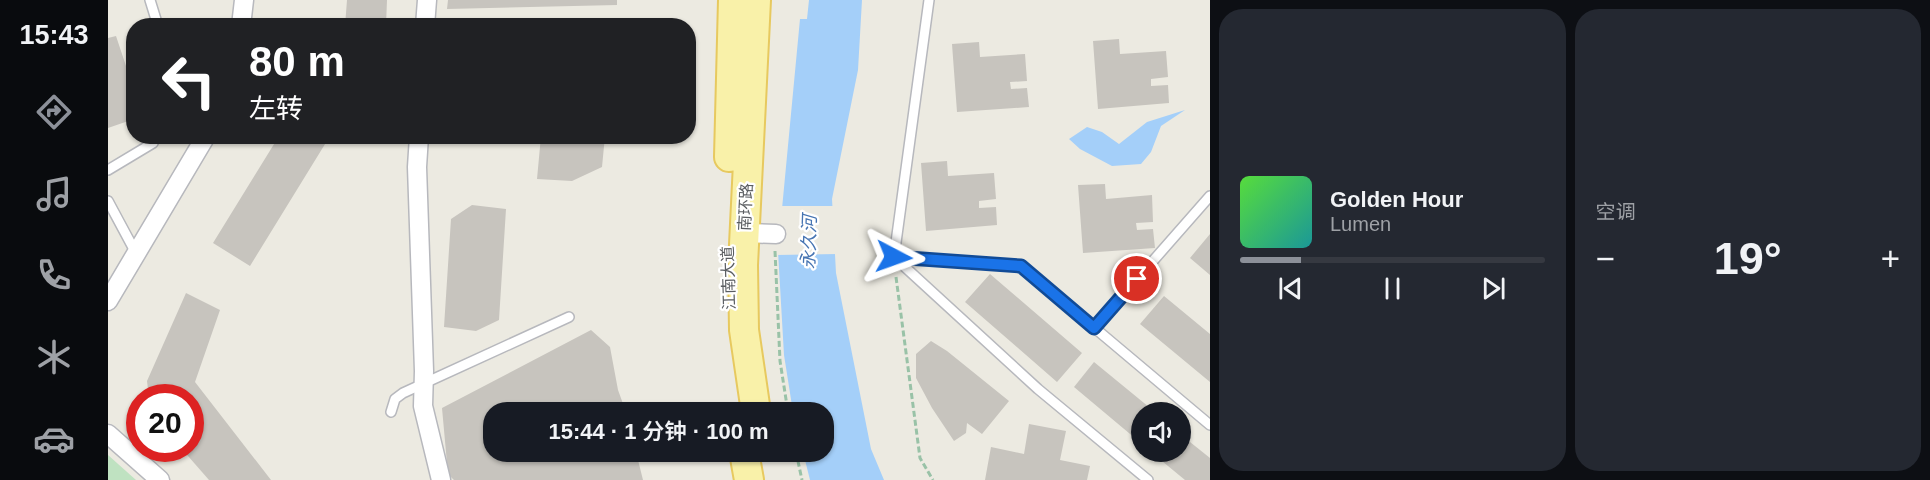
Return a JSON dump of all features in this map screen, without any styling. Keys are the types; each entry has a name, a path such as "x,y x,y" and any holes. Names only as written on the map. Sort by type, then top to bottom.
{"main road":[{"name":"江南大道","path":"733,0 727,230 729,333 738,402"},
{"name":"南环路","path":"755,402 744,330 744,233 756,0"},
{"path":"746,462 749,480"},
{"path":"762,462 765,480"}],"street":[{"path":"242,18 244,0"},
{"path":"426,18 427,0"},
{"path":"108,301 201,144"},
{"path":"418,144 417,167 423,406 441,480"},
{"path":"744,233 776,243"},
{"path":"108,434 160,480"}],"lane":[{"path":"150,0 156,18"},
{"path":"894,257 928,0"},
{"path":"108,170 151,144"},
{"path":"1094,328 1210,196"},
{"path":"108,201 137,255"},
{"path":"894,257 1021,266 1210,425"},
{"path":"894,257 1038,389 1148,480"},
{"path":"391,412 395,399 403,393 569,317"}],"path":[{"path":"776,243 780,361 787,402"},
{"path":"894,257 920,458 933,480"},
{"path":"798,462 802,480"}],"green space":[{"path":"108,455 136,480 108,480"}],"water":[{"name":"永久河","path":"809,0 862,0 858,70 832,199 836,273 871,449 884,480 810,480 806,462 834,462 834,402 791,402 784,355 778,251 800,19 807,19"},
{"path":"1185,110 1161,126 1151,152 1141,164 1112,166 1080,149 1069,139 1087,127 1102,132 1119,144 1147,122"}],"pier":[{"path":"780,206 835,206 838,254 776,255"}],"building":[{"path":"347,0 387,0 386,18 346,18"},
{"path":"448,0 617,0 617,5 447,9"},
{"path":"116,36 126,66 126,122 108,128 108,38"},
{"path":"1119,39 1120,54 1166,51 1168,77 1151,79 1151,86 1168,85 1169,103 1098,109 1093,41"},
{"path":"979,42 980,57 1025,54 1027,81 1010,82 1011,89 1027,88 1029,107 957,112 952,44"},
{"path":"274,144 325,144 250,266 213,243"},
{"path":"540,144 604,144 602,167 572,181 537,179"},
{"path":"947,161 948,176 994,173 996,199 979,201 979,208 996,207 997,225 926,231 921,163"},
{"path":"1105,184 1106,199 1152,195 1153,222 1136,223 1137,230 1153,229 1155,248 1083,253 1078,185"},
{"path":"472,205 506,209 499,320 476,331 444,327 451,219"},
{"path":"1210,234 1210,275 1190,258"},
{"path":"990,274 1082,353 1057,382 965,302"},
{"path":"186,293 220,310 195,382 197,384 147,384"},
{"path":"1164,296 1210,334 1210,382 1140,324"},
{"path":"591,330 610,347 622,402 483,402 483,462 638,462 643,480 454,480 448,474 442,408"},
{"path":"931,341 947,351 1009,401 982,434 967,423 966,433 954,441 932,408 916,378 916,354"},
{"path":"1094,362 1143,402 1131,402 1131,435 1074,387"},
{"path":"204,394 271,480 209,480 193,462 204,462"},
{"path":"1029,424 1066,431 1060,460 1090,466 1087,480 985,480 991,447 1024,454"},
{"path":"1191,443 1210,458 1210,480 1185,480 1163,462 1191,462"}],"route":[{"path":"894,257 1021,266 1094,328 1137,279"}]}
